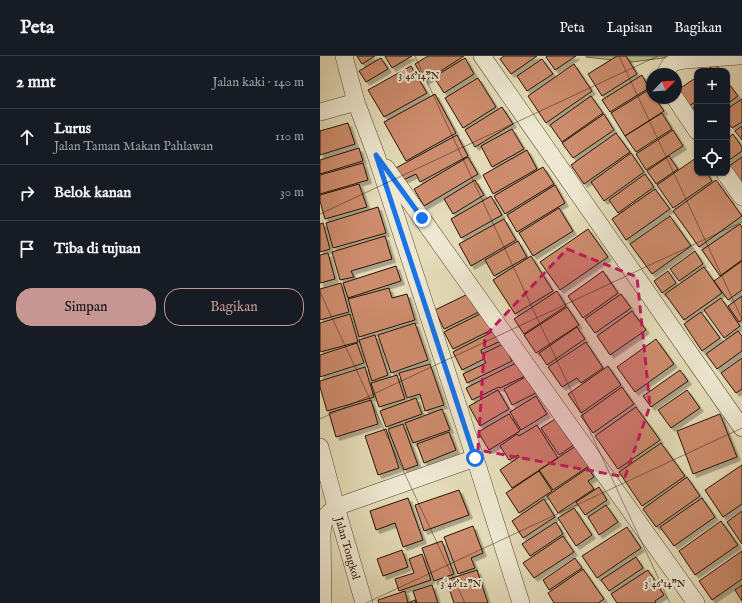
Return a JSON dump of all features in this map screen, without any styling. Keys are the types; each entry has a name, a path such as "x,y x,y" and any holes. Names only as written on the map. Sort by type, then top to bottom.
{"street":[{"path":"344,56 356,102 376,155 521,603"},
{"path":"482,56 742,428"},
{"path":"668,68 675,62 685,60 739,56"},
{"path":"320,112 356,102"},
{"path":"679,104 694,126"},
{"path":"376,155 696,603"},
{"path":"727,176 742,197"},
{"name":"Jalan Tongkol","path":"320,447 364,603"},
{"path":"323,603 322,533 323,523 328,513 336,507 475,458"}],"highlighted area":[{"path":"567,249 637,277 650,406 625,477 478,450 485,336"}],"green space":[{"path":"586,56 678,56 632,62"}],"building":[{"path":"357,56 375,56 362,64"},
{"path":"385,56 412,56 392,68"},
{"path":"428,56 464,56 425,81 415,64"},
{"path":"504,56 537,56 511,74 500,59"},
{"path":"576,56 555,70 546,57"},
{"path":"617,56 626,56 637,74 602,96 588,74"},
{"path":"381,58 388,69 366,82 359,71"},
{"path":"465,58 474,74 444,93 434,77"},
{"path":"542,59 553,74 527,91 517,76"},
{"path":"574,64 592,91 546,123 528,96"},
{"path":"716,64 719,68 710,68"},
{"path":"411,66 427,93 384,117 368,90"},
{"path":"642,75 646,82 646,90 610,112 602,100"},
{"path":"478,78 496,107 463,128 445,98"},
{"path":"694,79 694,103 687,107 682,100 682,87"},
{"path":"730,86 738,96 730,102"},
{"path":"646,91 646,104 659,104 664,111 625,136 611,113"},
{"path":"435,94 456,133 406,161 384,122"},
{"path":"591,96 603,113 562,142 550,125"},
{"path":"742,99 742,122 732,128 730,125 730,107"},
{"path":"502,107 513,124 475,147 465,130"},
{"path":"662,113 672,129 636,152 625,136"},
{"path":"604,114 614,130 573,158 562,143"},
{"path":"348,123 355,144 320,155 320,131"},
{"path":"742,126 742,140 735,131"},
{"path":"512,129 524,149 492,167 481,146"},
{"path":"673,130 683,146 646,170 636,154"},
{"path":"616,133 630,152 584,184 571,165"},
{"path":"733,134 742,147 742,151 730,160 730,140 730,136"},
{"path":"457,135 468,156 420,182 416,174 401,181 394,169"},
{"path":"359,148 363,161 320,174 320,160"},
{"path":"527,150 537,169 493,194 483,175"},
{"path":"631,153 644,172 604,201 591,182"},
{"path":"669,156 678,169 656,184 647,171"},
{"path":"468,157 478,174 424,206 414,189"},
{"path":"742,157 742,185 730,167 730,165"},
{"path":"694,159 694,176 709,176 712,181 673,208 657,185"},
{"path":"363,163 368,180 320,194 320,175"},
{"path":"543,167 554,184 505,214 494,196"},
{"path":"645,174 654,187 618,213 609,200"},
{"path":"475,180 484,195 453,214 444,199"},
{"path":"716,180 742,216 699,247 673,211"},
{"path":"359,184 367,207 325,219 320,201 320,195"},
{"path":"555,185 565,203 517,232 507,215"},
{"path":"655,189 670,209 626,240 612,219"},
{"path":"491,196 502,215 461,238 451,219"},
{"path":"378,207 386,233 333,248 326,223"},
{"path":"559,208 573,231 533,256 519,233"},
{"path":"670,216 691,246 652,274 630,244"},
{"path":"504,219 516,240 471,266 459,244"},
{"path":"323,223 330,249 320,252 320,224"},
{"path":"740,224 742,227 742,260 720,276 702,250"},
{"path":"588,229 608,257 560,290 540,262"},
{"path":"385,236 392,259 351,271 354,277 340,280 332,252"},
{"path":"518,241 527,257 494,276 485,260"},
{"path":"695,251 703,264 679,281 670,269"},
{"path":"328,253 335,279 320,283 320,255"},
{"path":"531,256 553,291 515,314 493,280"},
{"path":"742,261 742,290 728,300 714,281"},
{"path":"396,266 401,281 348,298 343,283"},
{"path":"704,267 722,293 684,320 665,294"},
{"path":"603,271 618,293 583,318 568,296"},
{"path":"668,271 676,283 662,293 654,281"},
{"path":"341,283 349,312 320,320 320,289"},
{"path":"389,288 392,298 407,294 415,320 359,337 348,299"},
{"path":"557,291 566,306 524,334 514,319"},
{"path":"472,292 481,311 444,329 435,310"},
{"path":"621,294 631,308 595,333 585,319"},
{"path":"742,296 742,320 739,322 728,306"},
{"path":"721,298 740,326 724,338 704,310"},
{"path":"567,307 579,325 536,353 524,335"},
{"path":"486,311 495,328 453,349 444,332"},
{"path":"632,311 646,330 610,355 597,336"},
{"path":"701,312 720,338 702,351 684,324"},
{"path":"350,314 358,342 320,352 320,323"},
{"path":"415,323 428,360 391,373 378,335"},
{"path":"577,327 585,339 547,365 539,353"},
{"path":"496,330 501,341 481,350 482,354 503,344 512,361 467,383 463,374 486,363 484,359 462,370 453,352"},
{"path":"738,331 742,336 742,351 717,369 706,354"},
{"path":"375,335 388,375 372,381 359,340"},
{"path":"656,339 674,364 635,392 617,367"},
{"path":"586,342 603,368 581,383 577,378 562,387 548,367"},
{"path":"357,343 364,363 320,377 320,355"},
{"path":"742,358 742,389 736,393 721,373"},
{"path":"518,362 525,376 472,400 466,388"},
{"path":"430,364 444,405 425,411 420,394 407,398 399,373"},
{"path":"608,366 621,385 581,413 568,394"},
{"path":"365,367 374,397 327,411 320,387 320,381"},
{"path":"680,370 688,381 651,407 643,396"},
{"path":"397,375 405,399 379,407 371,383"},
{"path":"527,376 536,393 512,405 504,389"},
{"path":"622,387 634,404 593,433 581,416"},
{"path":"498,390 509,409 480,426 469,406"},
{"path":"687,390 700,408 671,428 658,410"},
{"path":"536,396 547,414 521,430 510,412"},
{"path":"416,398 422,414 386,427 380,411"},
{"path":"371,400 378,424 336,437 329,413"},
{"path":"636,407 660,440 618,469 595,436"},
{"path":"442,409 450,430 413,443 405,423"},
{"path":"509,414 520,431 489,450 478,432"},
{"path":"720,414 737,457 693,474 677,431"},
{"path":"560,416 578,442 559,455 541,428"},
{"path":"403,424 418,465 404,470 388,429"},
{"path":"537,425 558,458 512,488 500,470 519,457 518,455 509,460 500,446 517,434 519,436"},
{"path":"386,429 399,468 378,475 365,436"},
{"path":"449,432 456,450 424,463 417,444"},
{"path":"661,443 685,476 642,506 619,472"},
{"path":"576,446 589,466 553,490 539,470"},
{"path":"742,465 742,504 723,517 705,490"},
{"path":"588,468 594,477 588,481 594,489 558,513 547,496"},
{"path":"539,471 552,491 519,513 506,493"},
{"path":"687,477 700,496 656,527 643,509"},
{"path":"599,487 607,500 585,515 576,502"},
{"path":"459,490 469,515 424,531 415,505"},
{"path":"408,498 423,540 403,547 395,523 376,530 370,511"},
{"path":"702,498 715,517 674,546 660,527"},
{"path":"544,499 555,517 523,538 512,521"},
{"path":"606,505 618,522 599,535 588,517"},
{"path":"574,508 592,535 576,546 558,518"},
{"path":"742,511 742,544 727,522"},
{"path":"721,521 738,545 695,575 679,551"},
{"path":"556,522 563,534 530,556 522,544"},
{"path":"473,526 483,553 471,558 475,568 458,574 444,537"},
{"path":"627,527 641,548 597,578 582,556"},
{"path":"563,536 574,552 534,578 523,563"},
{"path":"442,541 454,574 434,581 422,548"},
{"path":"402,550 408,567 383,576 377,559"},
{"path":"742,551 742,579 712,600 699,581"},
{"path":"422,554 431,580 399,591 395,579 414,573 409,559"},
{"path":"636,557 643,568 609,591 601,580"},
{"path":"575,558 582,568 549,590 543,580"},
{"path":"583,569 604,599 598,603 554,603 548,593"},
{"path":"477,570 488,603 454,603 446,580"},
{"path":"648,570 664,595 655,601 656,603 617,603 611,594"},
{"path":"432,585 438,603 417,603 413,591"},
{"path":"742,585 742,601 735,590"},
{"path":"405,591 408,603 379,603 378,600"},
{"path":"415,600 416,603 408,603"}],"route":[{"path":"422,218 376,155 475,458"}]}
